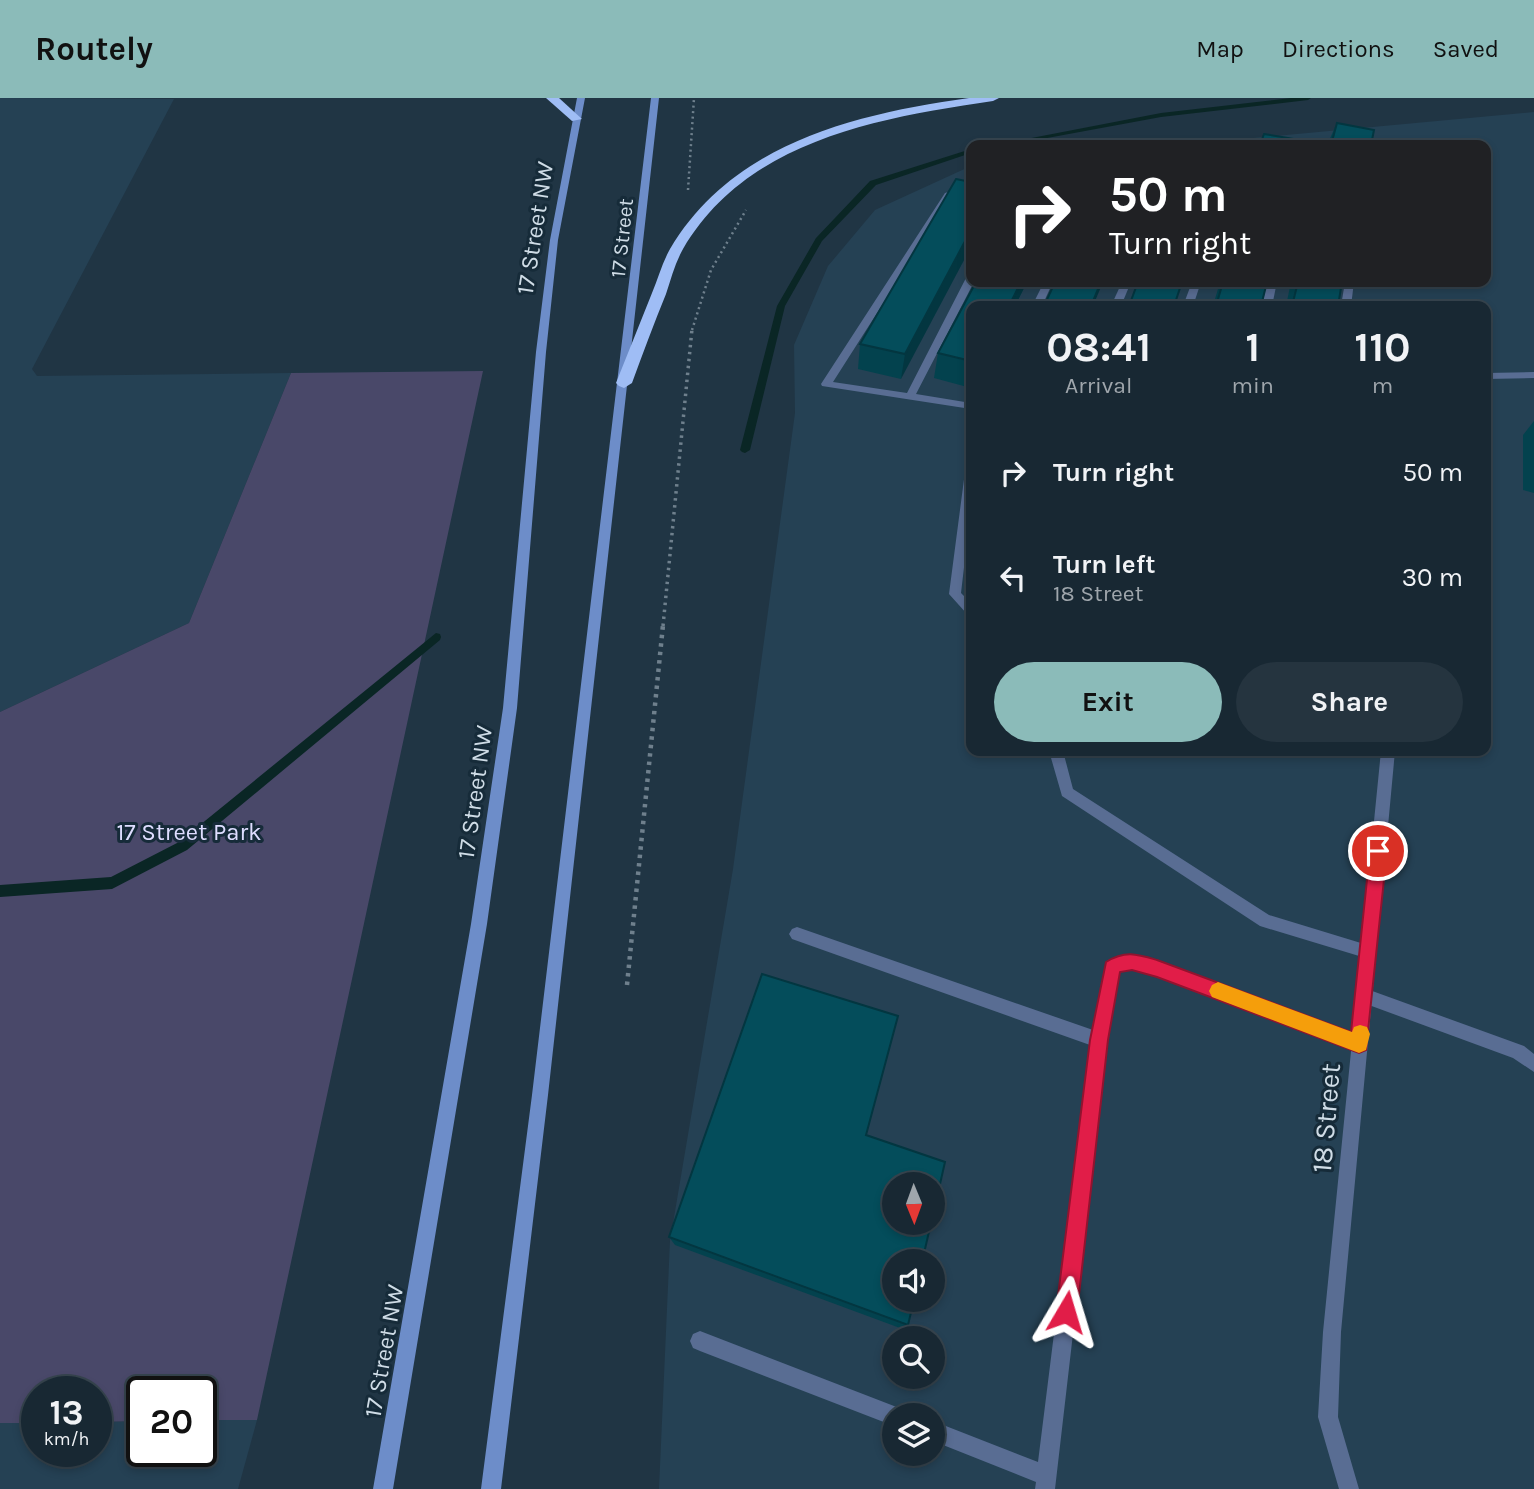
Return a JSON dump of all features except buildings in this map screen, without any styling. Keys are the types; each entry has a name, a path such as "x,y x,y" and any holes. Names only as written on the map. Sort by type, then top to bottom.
{"highway":[{"path":"552,98 576,119"},
{"path":"624,383 676,249 712,201 736,180 775,156 816,136 857,122 993,98"}],"main road":[{"name":"17 Street NW","path":"383,1489 479,924 510,708 551,265 581,98"},
{"name":"17 Street","path":"624,383 655,98"},
{"path":"491,1489 624,383"}],"street":[{"path":"966,190 948,195 826,384 966,405"},
{"path":"948,195 966,200"},
{"path":"910,397 966,287"},
{"path":"1491,376 1534,375"},
{"path":"966,505 955,594 966,606"},
{"path":"1057,756 1067,792 1265,921 1369,951"},
{"name":"18 Street","path":"1349,1489 1328,1417 1332,1332 1388,756"},
{"path":"797,934 1099,1040"},
{"path":"945,1437 1046,1482 1099,1040 1112,968 1122,961 1132,961 1359,1044"},
{"path":"1364,996 1518,1052 1534,1064"},
{"path":"700,1341 882,1411"}],"path":[{"path":"627,985 693,322 711,270 748,210 687,193 694,98"}],"shaded area":[{"path":"0,98 174,99 32,369 37,376 291,373 189,623 0,712"},
{"path":"1534,112 1534,1489 659,1489 670,1241 733,869 795,413 794,345 828,266 875,210 966,168 966,287 1491,287 1491,140 1231,140"},
{"path":"217,1420 257,1420 238,1489 0,1489 0,1423 21,1423 21,1467 112,1467 112,1422 126,1421 126,1467 217,1467"}],"green space":[{"name":"17 Street Park","path":"483,371 257,1420 217,1420 217,1376 126,1376 126,1421 112,1422 112,1376 21,1376 21,1423 0,1423 0,712 189,623 291,373"}],"waterway":[{"path":"1026,140 1161,115 1308,98"},
{"path":"745,450 781,306 819,240 873,183 966,153"},
{"path":"0,891 112,883 183,846 436,637"}],"slow traffic":[{"path":"1218,991 1359,1044 1360,1034"}],"route":[{"path":"1066,1312 1099,1040 1112,968 1122,961 1157,968 1359,1044 1378,851"}]}
